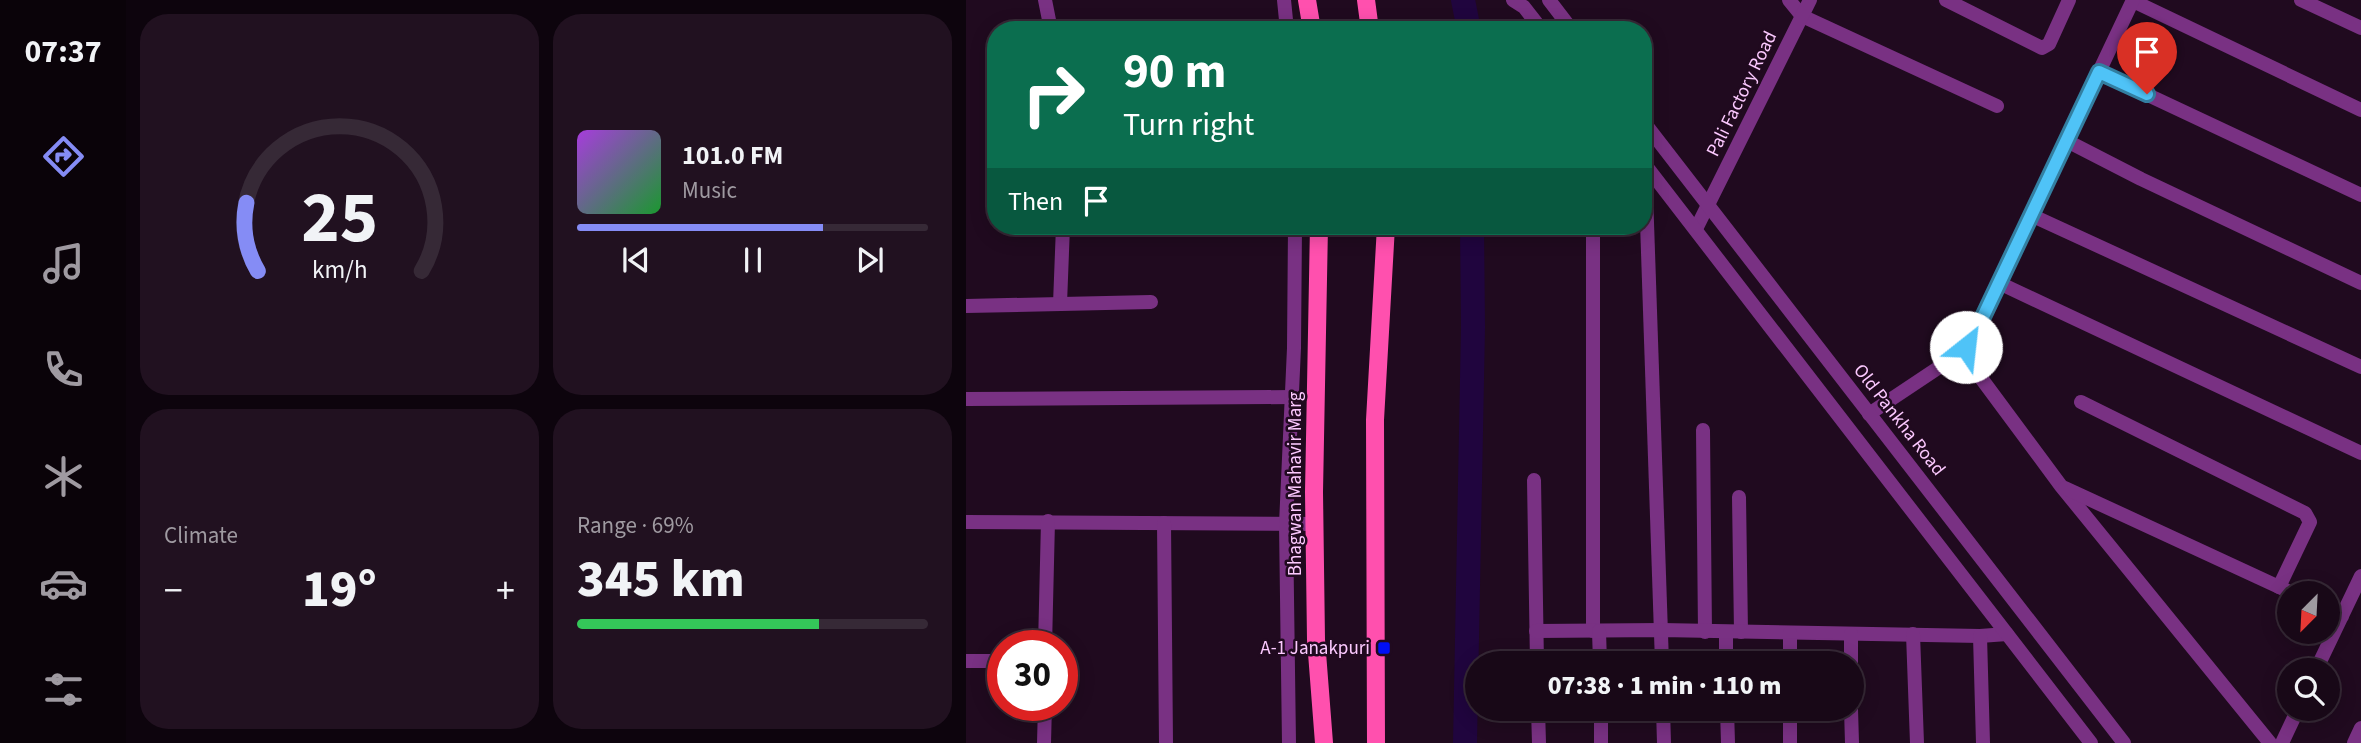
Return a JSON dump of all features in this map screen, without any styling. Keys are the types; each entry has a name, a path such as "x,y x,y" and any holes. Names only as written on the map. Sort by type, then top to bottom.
{"main road":[{"path":"1307,0 1310,21"},
{"path":"1366,0 1369,21"},
{"name":"Bhagwan Mahavir Marg","path":"1318,235 1316,640 1324,743"},
{"path":"1376,743 1375,420 1385,235"}],"street":[{"path":"1045,0 1049,21"},
{"path":"1284,0 1286,21"},
{"path":"1513,0 1524,7 1535,21"},
{"path":"1549,0 1565,21"},
{"path":"1788,0 1802,16 1997,106"},
{"name":"Pali Factory Road","path":"1696,229 1810,0"},
{"path":"1946,0 2042,48 2049,44 2069,0"},
{"path":"2301,0 2361,28"},
{"path":"1869,414 1966,347 1973,338 2133,1 2361,110"},
{"path":"2099,72 2361,195"},
{"name":"Old Pankha Road","path":"1652,133 2124,743"},
{"path":"2067,141 2361,283"},
{"path":"1652,173 2091,743"},
{"path":"2031,215 2361,367"},
{"path":"1060,304 1063,235"},
{"path":"1289,743 1286,524 1292,397 1295,235"},
{"path":"1593,235 1596,631 1598,651"},
{"path":"1647,235 1662,651"},
{"path":"1999,283 2361,453"},
{"path":"966,306 1151,302"},
{"path":"1981,378 2061,486 2270,743"},
{"path":"966,399 1292,397"},
{"path":"2081,402 2305,513 2310,522 2289,581"},
{"path":"1703,430 1705,632"},
{"path":"1534,480 1537,651"},
{"path":"2061,486 2277,586"},
{"path":"1729,651 1733,632 1739,497"},
{"path":"1045,630 1048,521"},
{"path":"966,522 1315,524"},
{"path":"1164,523 1166,743"},
{"path":"2322,658 2361,576"},
{"path":"1536,631 1662,630 1980,636 2007,634"},
{"path":"1790,633 1790,651"},
{"path":"1850,634 1851,651"},
{"path":"1913,634 1917,743"},
{"path":"1980,636 1983,743"},
{"path":"966,661 987,661"},
{"path":"1044,743 1045,721"},
{"path":"1538,721 1539,743"},
{"path":"1601,721 1601,743"},
{"path":"1663,721 1664,743"},
{"path":"1727,721 1728,743"},
{"path":"1790,721 1790,743"},
{"path":"1851,721 1852,743"},
{"path":"2282,743 2292,721"},
{"path":"2354,743 2361,728"}],"waterway":[{"path":"1463,0 1467,21"},
{"path":"1465,743 1473,327 1472,235"}],"place":[{"name":"A-1 Janakpuri","path":"1384,648"}],"route":[{"path":"1966,347 1973,338 2099,72 2147,94"}]}
